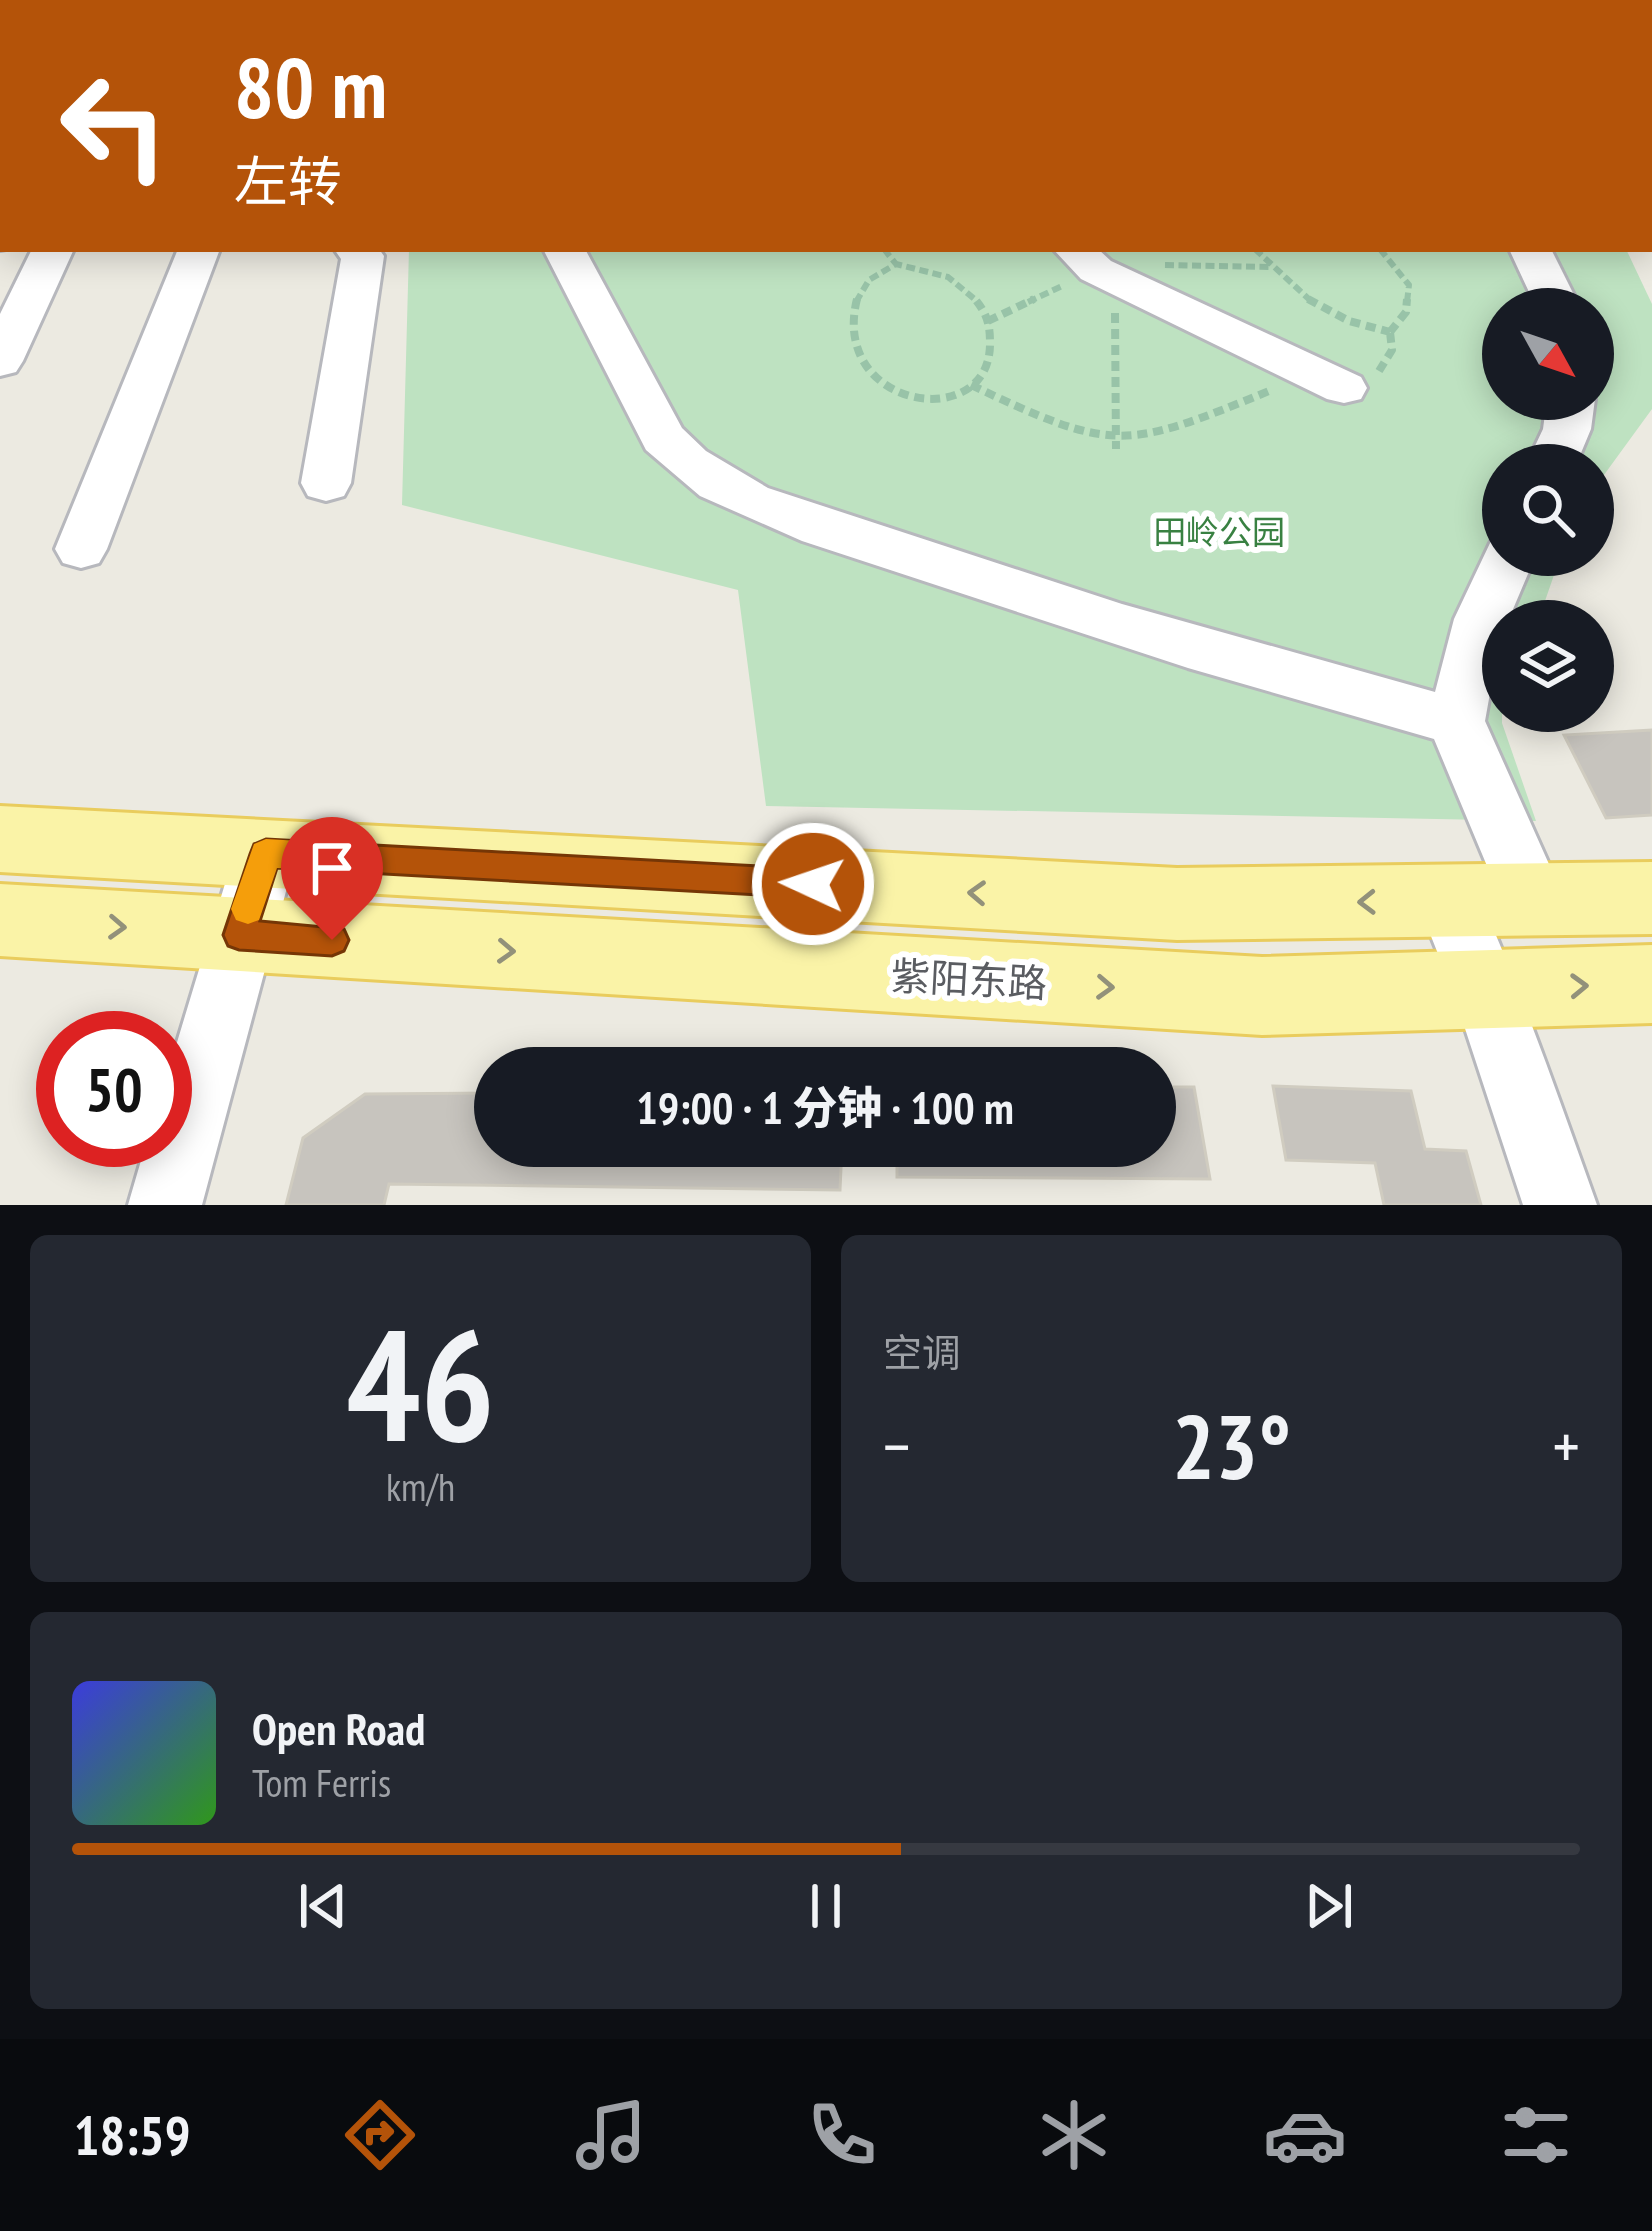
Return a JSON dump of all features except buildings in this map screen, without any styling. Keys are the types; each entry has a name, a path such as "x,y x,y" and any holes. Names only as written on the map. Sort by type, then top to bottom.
{"main road":[{"path":"0,839 1177,904 1652,898"},
{"name":"紫阳东路","path":"0,920 1262,996 1652,984"}],"street":[{"path":"0,361 52,252"},
{"path":"81,549 199,252"},
{"path":"326,483 363,256 358,252"},
{"path":"566,252 664,438 686,465 707,478 775,509 1136,632 1456,721"},
{"path":"1531,252 1548,288"},
{"path":"1095,266 1344,388"},
{"path":"1500,576 1480,620 1456,721 1533,900"},
{"path":"165,1205 266,854"},
{"path":"1449,901 1486,989 1560,1205"}],"path":[{"path":"886,252 896,264"},
{"path":"1257,252 1306,301 1334,318 1390,332"},
{"path":"971,385 1071,428 1116,439 1213,418 1267,392 1299,386 1326,394 1381,370 1392,350 1390,332 1406,312 1409,285 1382,252"},
{"path":"896,264 927,266 956,280 974,296 988,321 987,367 971,385 950,397 921,400 882,383 856,357 853,317 857,292 874,274 896,264"},
{"path":"988,321 1095,266 1269,267"},
{"path":"1095,266 1117,449"}],"green space":[{"name":"田岭公园","path":"409,252 1627,252 1652,304 1652,409 1614,461 1614,444 1482,444 1482,576 1554,576 1545,600 1482,600 1482,732 1505,732 1536,821 766,806 738,590 402,505"}],"slow traffic":[{"path":"248,909 266,854 352,858"}],"route":[{"path":"332,940 239,935 266,854 813,884"}]}
